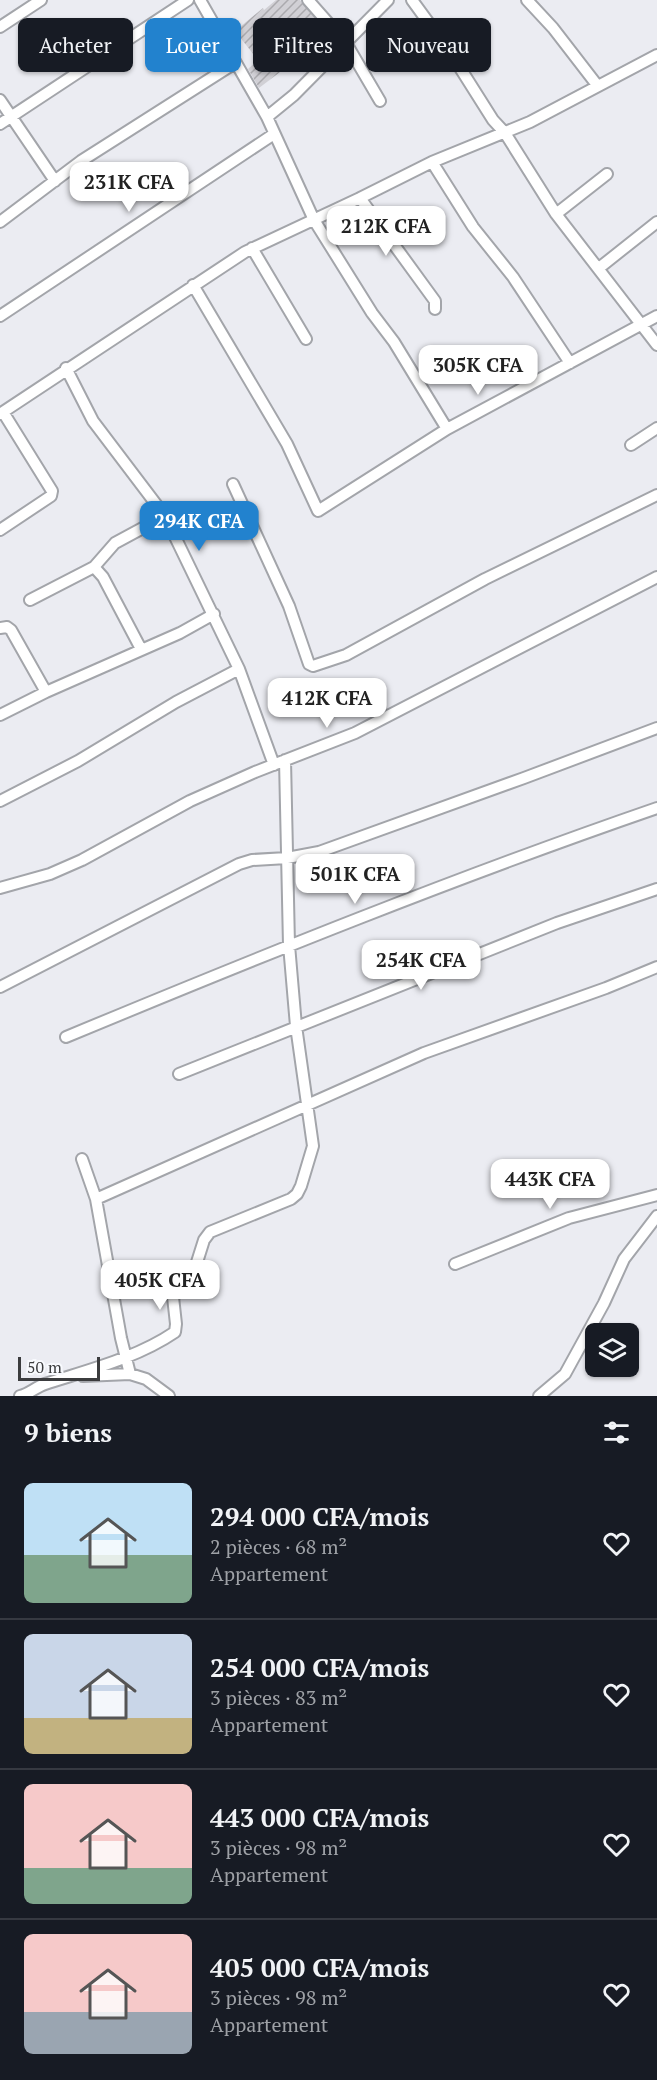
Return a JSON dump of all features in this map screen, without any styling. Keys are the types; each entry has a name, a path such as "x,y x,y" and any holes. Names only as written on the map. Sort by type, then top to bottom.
{"street":[{"path":"0,27 41,0"},
{"path":"0,124 188,0"},
{"path":"200,0 210,18"},
{"path":"308,0 324,18"},
{"path":"354,36 388,0"},
{"path":"412,0 450,51 556,214 657,345"},
{"path":"527,0 553,28 597,86"},
{"path":"0,530 51,496 52,492 2,413 66,368 252,248 432,162 530,122 657,55"},
{"path":"354,57 380,101"},
{"path":"0,222 81,161 221,72"},
{"path":"240,72 267,117 314,220 372,312 394,342 447,429"},
{"path":"267,117 317,72"},
{"path":"0,100 55,181"},
{"path":"0,316 274,134"},
{"path":"432,162 473,227 513,277 570,363"},
{"path":"556,214 607,174"},
{"path":"360,198 435,301 435,309"},
{"path":"599,268 657,222"},
{"path":"252,248 306,339"},
{"path":"193,285 287,444 318,510 447,429 657,316"},
{"path":"66,368 93,421 165,516 239,669 274,765"},
{"path":"631,445 657,428"},
{"path":"233,484 289,606 309,664 313,666 346,655 485,579 657,495"},
{"path":"30,600 94,567 115,543 165,516"},
{"path":"94,567 103,577 141,649"},
{"path":"0,888 50,874 71,865 189,801 355,733 657,577"},
{"path":"0,715 46,692 180,633 214,614"},
{"path":"0,628 7,627 11,630 46,692"},
{"path":"0,801 78,761 176,702 239,669"},
{"path":"0,987 239,864 252,860 288,858 319,852 657,728"},
{"path":"20,1396 41,1385 68,1378 125,1357 175,1332 173,1297 192,1278 204,1240 210,1232 291,1199 301,1186 313,1146 296,1026 289,945 285,760"},
{"path":"66,1037 289,945 529,852 657,808"},
{"path":"179,1074 557,923 657,889"},
{"path":"96,1199 424,1053 606,988 657,967"},
{"path":"82,1159 96,1199 130,1374"},
{"path":"455,1264 569,1218 657,1195"},
{"path":"539,1396 565,1374 604,1303 624,1259 657,1216"},
{"path":"68,1378 130,1374 146,1379 169,1396"}],"building":[{"path":"276,0 300,0 315,18 253,18 253,54 241,39 241,26 263,8 264,10"},
{"path":"253,64 253,72 280,72 259,88 248,69"}]}
